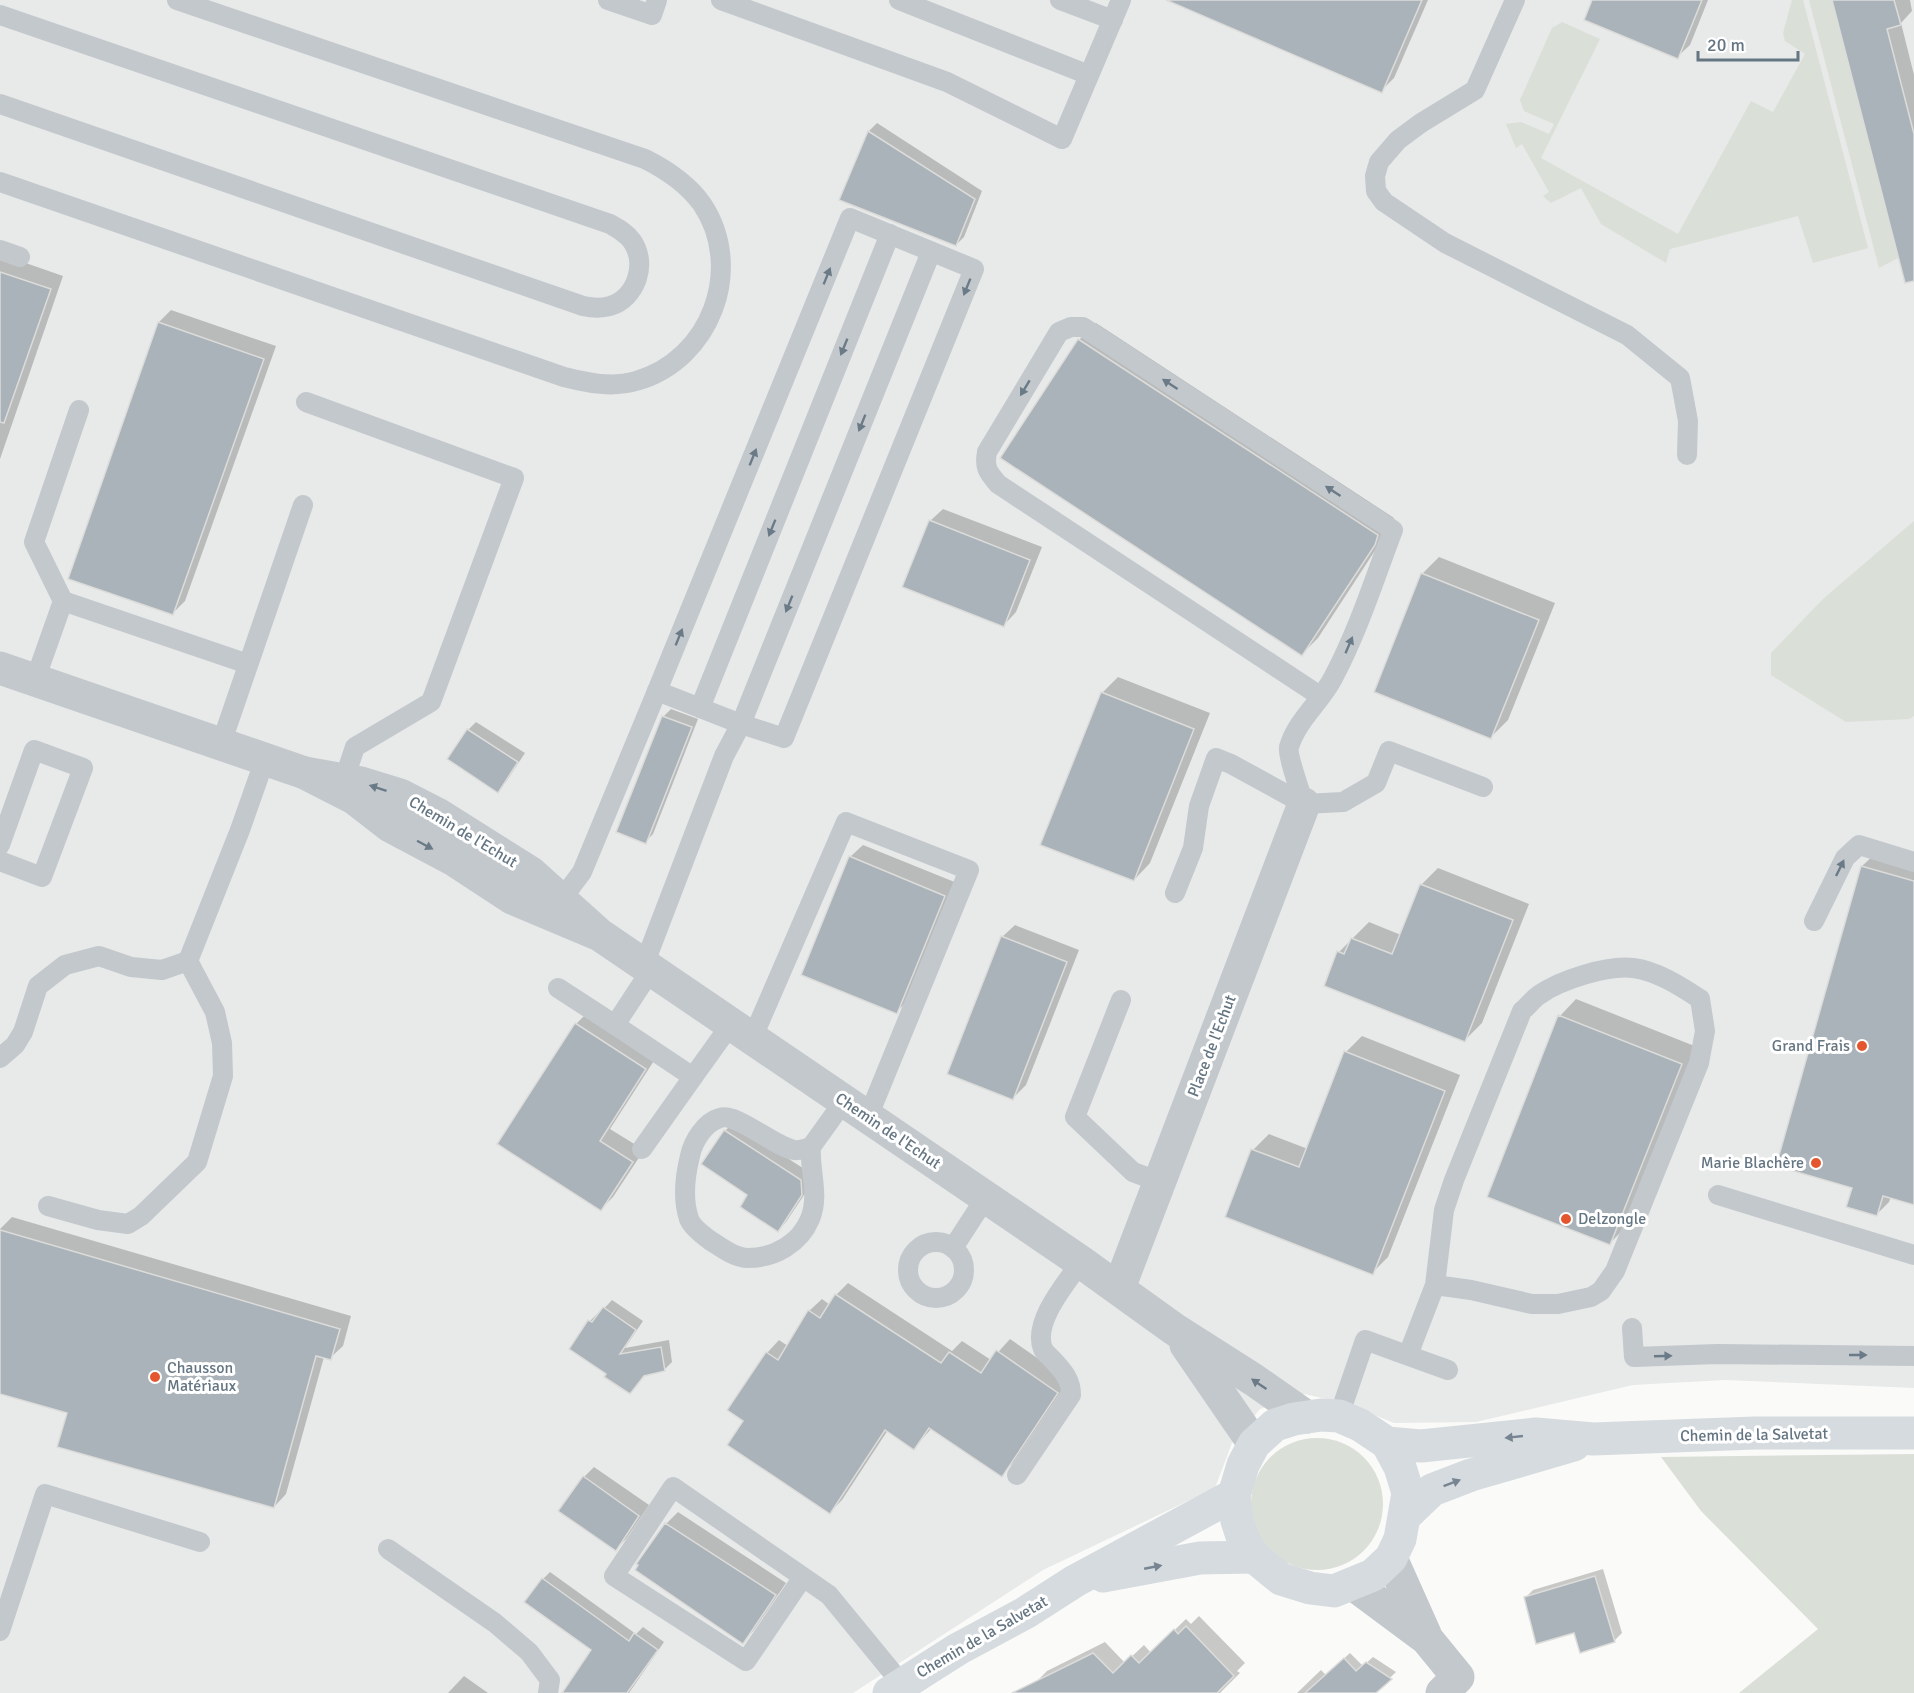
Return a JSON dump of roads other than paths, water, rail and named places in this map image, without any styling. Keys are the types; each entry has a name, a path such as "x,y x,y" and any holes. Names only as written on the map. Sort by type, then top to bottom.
{"main road":[{"name":"Chemin de la Salvetat","path":"1387,1443 1400,1467 1408,1493 1400,1539 1391,1558 1373,1575 1334,1591 1310,1588 1281,1579 1254,1557 1243,1539 1237,1521 1234,1495 1243,1465 1254,1444 1275,1425 1323,1417 1359,1425 1387,1443 1421,1446 1536,1434 1593,1439 1755,1433 1914,1433"},
{"name":"Chemin de la Salvetat","path":"1405,1516 1432,1490 1471,1475 1593,1439"},
{"name":"Chemin de la Salvetat","path":"896,1689 958,1649 1025,1613 1075,1581 1234,1495"},
{"name":"Chemin de la Salvetat","path":"1075,1581 1200,1558 1254,1557"}],"street":[{"name":"Chemin de l'Echut","path":"0,668 305,773 354,798 390,826 454,860 512,898 600,935"},
{"name":"Chemin de l'Echut","path":"305,773 361,783 400,795 439,815 531,873 600,935 1119,1288 1174,1329 1254,1380 1323,1417"},
{"name":"Place de l'Echut","path":"1119,1288 1304,804"},
{"name":"Chemin de l'Echut","path":"1174,1329 1254,1444"},
{"path":"1391,1558 1427,1639 1458,1688"},
{"path":"1353,1584 1427,1639"}],"lane":[{"path":"0,182 564,377 588,383 612,385 636,381 659,372 680,358 709,320 718,297 722,273 720,249 713,226 702,204 686,185 667,170 634,156 177,0"},
{"path":"608,0 652,15 657,0"},
{"path":"721,0 947,82 1062,139 1121,0"},
{"path":"899,0 1089,75"},
{"path":"1060,0 1113,20"},
{"path":"1515,0 1475,90 1398,140 1379,162 1375,176 1376,191 1384,202 1445,243 1627,335 1680,378 1688,421 1687,455"},
{"path":"0,15 610,224 624,232 633,243 639,257 639,272 634,286 625,298 612,306 597,309 583,306 0,104"},
{"path":"561,900 582,872 850,218 974,269 784,738 657,691"},
{"path":"700,708 890,234"},
{"path":"0,250 20,257"},
{"path":"615,1025 648,967 724,756 741,724 932,252"},
{"path":"1304,804 1288,750 1298,726 1320,696 1331,681 1347,650 1393,530 1083,327 1071,327 1059,332 987,452 985,462 988,473 998,484 1320,696"},
{"path":"306,402 514,478 431,702 355,747 344,780"},
{"path":"79,410 34,542 63,601 248,664"},
{"path":"221,744 303,505"},
{"path":"35,680 63,601"},
{"path":"0,845 34,750 83,768 42,877 0,861"},
{"path":"1176,893 1193,848 1199,807 1216,758 1304,804 1343,802 1376,783 1389,751 1483,787"},
{"path":"0,1058 15,1045 23,1032 38,986 65,965 99,956 130,967 162,970 188,961 240,830 265,759"},
{"path":"642,1149 693,1077 742,1031 846,822 969,870 856,1109 812,1147 795,1150 777,1144 734,1118 720,1117 709,1124 700,1132 691,1151 687,1170 685,1198 690,1221 707,1238 729,1253 747,1258 773,1254 787,1247 802,1234 811,1217 814,1202 814,1182 810,1163 812,1147"},
{"path":"1814,921 1845,858 1859,845 1914,862"},
{"path":"48,1206 98,1220 128,1224 141,1216 197,1162 223,1076 222,1043 215,1012 188,961"},
{"path":"1408,1355 1435,1286 1444,1210 1522,1011 1539,995 1562,982 1614,968 1632,968 1652,973 1671,981 1700,999 1705,1031 1699,1063 1615,1271 1601,1291 1591,1297 1558,1304 1532,1304 1471,1290 1435,1286"},
{"path":"558,988 693,1077"},
{"path":"1121,1000 1075,1118 1133,1172 1160,1182"},
{"path":"1718,1195 1914,1255"},
{"path":"953,1248 986,1197"},
{"path":"1017,1475 1071,1395 1068,1378 1044,1350 1041,1334 1050,1308 1081,1262"},
{"path":"1632,1328 1634,1357 1717,1354 1914,1356"},
{"path":"1323,1417 1365,1340 1448,1370"},
{"path":"803,1577 746,1661 614,1576 673,1487 803,1577 829,1595 896,1689"},
{"path":"0,1632 45,1494 200,1542"},
{"path":"388,1549 495,1623 529,1652 550,1680 548,1693"}],"place":[{"name":"Grand Frais","path":"1862,1046"},
{"name":"Marie Blachère","path":"1816,1163"},
{"name":"Delzongle","path":"1566,1219"},
{"name":"Chausson Matériaux","path":"155,1377"}]}
